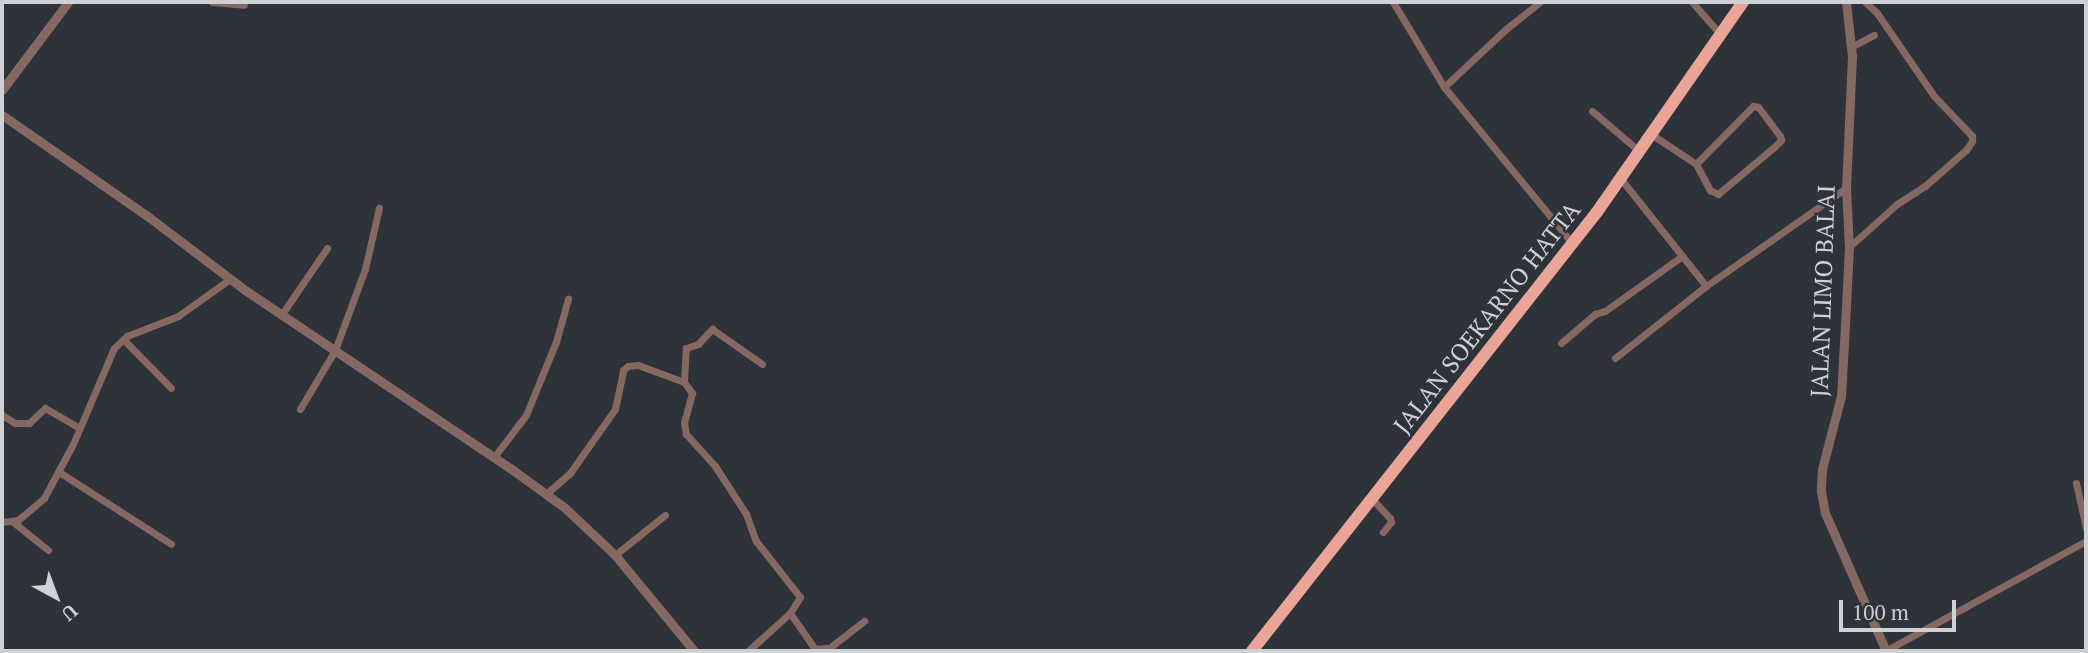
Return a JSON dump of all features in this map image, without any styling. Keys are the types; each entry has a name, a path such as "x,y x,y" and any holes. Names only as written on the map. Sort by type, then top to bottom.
{"highway":[{"name":"JALAN SOEKARNO HATTA","path":"1252,651 1572,243 1621,178 1743,2"}],"street":[{"path":"2,90 68,2"},
{"path":"212,2 244,5"},
{"path":"1393,2 1444,87 1572,243"},
{"path":"1444,87 1506,29 1540,2"},
{"path":"1692,2 1721,35"},
{"name":"JALAN LIMO BALAI","path":"1846,2 1851,47 1846,188 1849,247 1841,396 1822,469 1821,491 1825,513 1886,651"},
{"path":"1849,247 1897,204 1925,186 1966,150 1972,141 1972,136 1934,96 1877,13 1866,2"},
{"path":"1851,47 1874,35"},
{"path":"1651,134 1696,164 1710,190 1718,194 1781,140 1780,136 1758,107 1753,106 1696,164"},
{"path":"1592,111 1639,152"},
{"path":"2,115 150,218 230,279 546,494 615,555 694,651"},
{"path":"1621,178 1706,286"},
{"path":"1615,358 1706,286 1846,188"},
{"path":"300,409 335,350 365,269 379,208"},
{"path":"282,314 327,248"},
{"path":"1561,343 1595,314 1605,312 1682,257"},
{"path":"13,523 44,498 59,472 111,353 124,340 178,316 230,279"},
{"path":"494,457 526,415 556,342 568,299"},
{"path":"684,382 686,348 698,344 712,329 762,364"},
{"path":"124,340 171,387"},
{"path":"546,494 570,473 615,409 623,370 638,365 684,382 692,393 684,422 686,433 715,466 746,514 756,541 797,591 799,602 748,651"},
{"path":"2,415 15,423 29,423 45,408 79,428"},
{"path":"59,472 171,544"},
{"path":"2076,482 2086,528"},
{"path":"1373,500 1390,518 1391,523 1383,532"},
{"path":"615,555 665,515"},
{"path":"2,522 13,523 48,550"},
{"path":"1886,651 2086,541"},
{"path":"790,613 815,649 829,650 864,621"}]}
